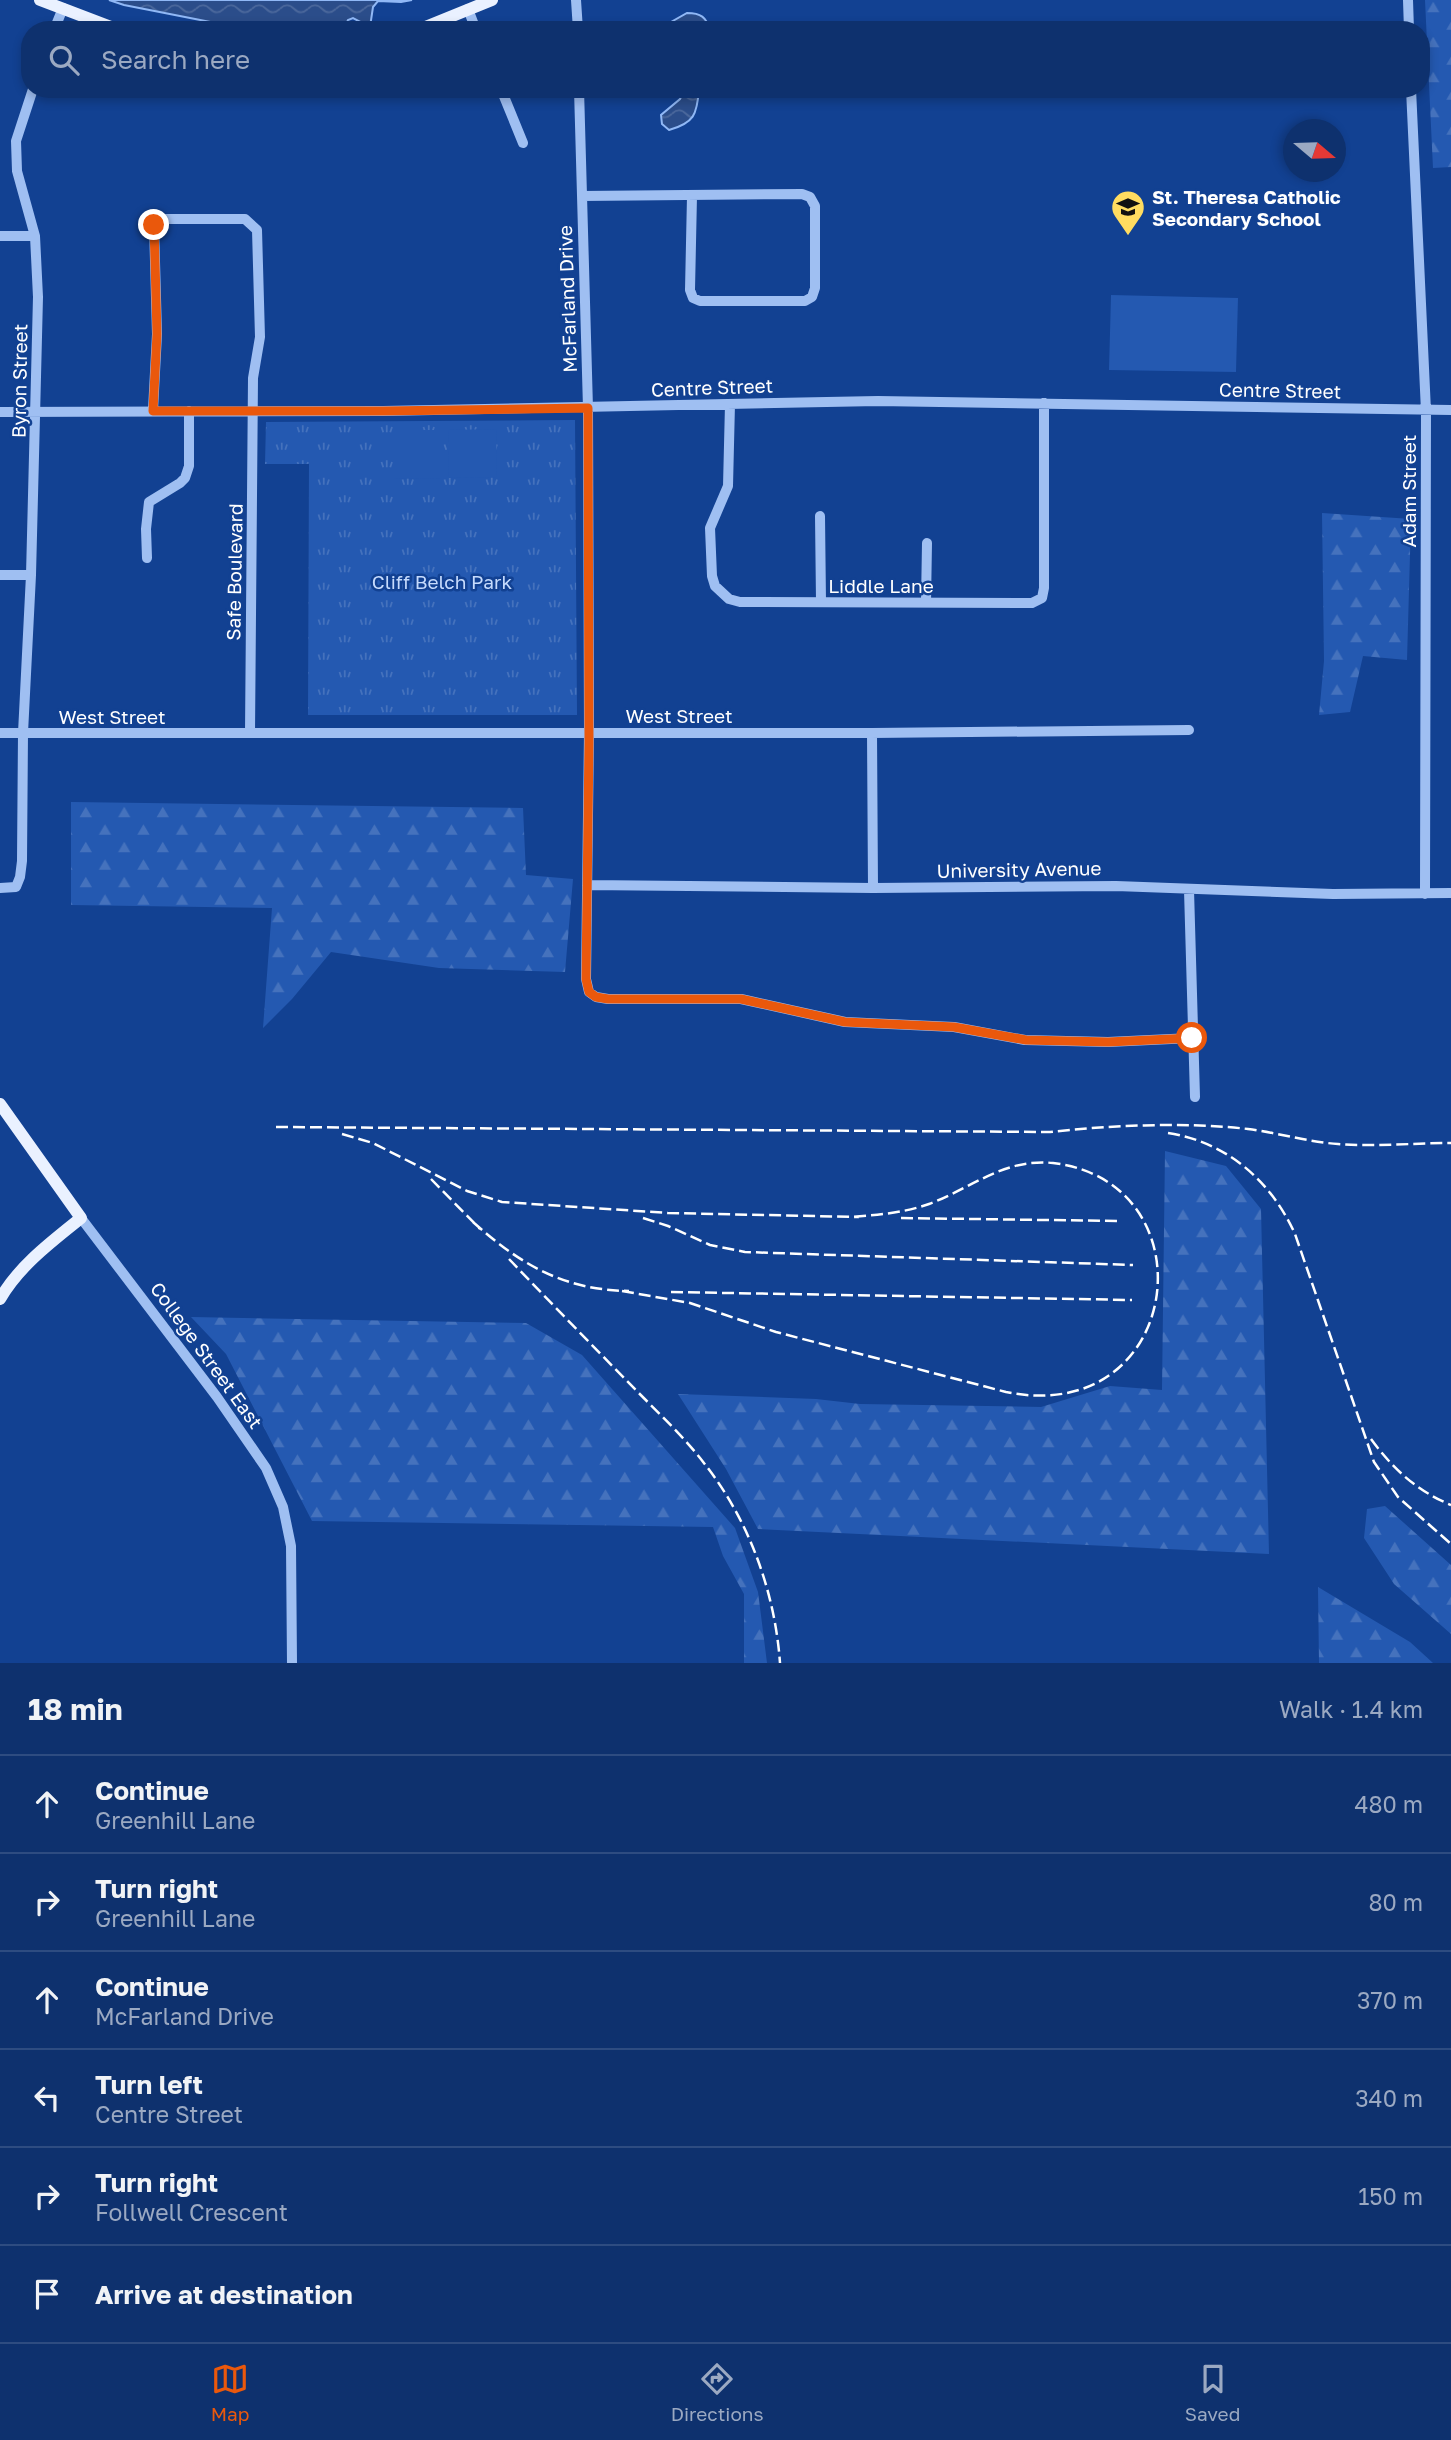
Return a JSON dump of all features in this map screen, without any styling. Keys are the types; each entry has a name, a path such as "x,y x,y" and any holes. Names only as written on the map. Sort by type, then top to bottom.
{"main road":[{"path":"40,0 96,21"},
{"path":"439,21 492,0"},
{"name":"College Street East","path":"0,1104 81,1219"},
{"path":"0,1299 10,1281 52,1240 81,1219"}],"street":[{"path":"576,0 577,21"},
{"path":"1408,0 1409,21"},
{"path":"58,21 63,8"},
{"path":"468,9 473,21"},
{"name":"Byron Street","path":"0,888 16,887 22,861 23,733 31,575 38,297 35,236 18,171 16,141 30,98"},
{"path":"505,98 523,143"},
{"name":"McFarland Drive","path":"579,98 588,408 589,733 586,979 589,992 596,997 741,999 845,1022 954,1027 1026,1040 1108,1042 1192,1038"},
{"name":"Adam Street","path":"1411,98 1426,411 1425,894"},
{"path":"582,196 802,194 810,197 815,206 815,288 812,297 805,301 699,301 692,298 692,196"},
{"name":"Safe Boulevard","path":"153,411 157,334 154,225 160,219 244,219 257,230 260,337 254,366 250,733"},
{"path":"0,236 35,236"},
{"name":"Centre Street","path":"0,412 588,408 878,401 1451,410"},
{"name":"Liddle Lane","path":"730,404 728,486 710,528 712,576 715,586 729,599 740,602 1032,603 1042,598 1044,588 1044,403"},
{"path":"147,558 149,502 180,483 189,466 189,411"},
{"path":"820,516 821,602"},
{"path":"926,602 927,543"},
{"path":"0,575 31,575"},
{"name":"West Street","path":"0,733 872,733 1189,730"},
{"path":"872,733 873,888"},
{"name":"University Avenue","path":"587,885 873,888 1116,886 1333,894 1451,893"},
{"path":"1189,890 1195,1097"},
{"name":"College Street East","path":"81,1219 217,1396 266,1468 283,1507 291,1546 292,1663"}],"green space":[{"path":"1425,0 1451,0 1451,167 1433,168 1430,21 1426,21"},
{"path":"1111,295 1238,298 1236,372 1109,370"},
{"name":"Cliff Belch Park","path":"575,420 577,715 308,715 309,464 265,464 266,422"},
{"path":"496,429 497,477 449,478 448,430"},
{"path":"394,430 442,430 442,478 394,479"},
{"path":"1322,513 1411,519 1407,660 1363,656 1350,712 1319,715 1324,661"},
{"path":"71,802 523,808 526,875 573,879 565,972 439,968 331,952 292,999 263,1028 272,908 71,905"},
{"path":"1165,1151 1226,1166 1261,1209 1269,1554 758,1529 726,1469 678,1394 816,1399 860,1404 1041,1407 1110,1386 1162,1390"},
{"path":"191,1317 526,1323 582,1355 735,1528 758,1592 767,1663 744,1663 744,1594 723,1556 713,1527 312,1521 226,1354"},
{"path":"1385,1506 1451,1565 1451,1634 1394,1584 1364,1538 1367,1509"},
{"path":"1318,1587 1410,1642 1433,1663 1319,1663"}],"water":[{"path":"109,0 412,0 378,1 373,7 371,21 353,18 348,21 205,21"},
{"path":"687,13 696,14 706,21 673,21"},
{"path":"698,98 695,112 689,121 669,130 662,124 661,115 680,99"}],"railway":[{"path":"276,1127 1050,1132 1175,1125 1248,1129 1338,1144 1451,1143"},
{"path":"1168,1133 1209,1145 1228,1155 1245,1167 1273,1197 1295,1234 1374,1462 1398,1497 1451,1544"},
{"path":"342,1134 373,1143 467,1191 502,1202 668,1213 859,1217"},
{"path":"622,1291 690,1303 776,1332 1006,1392 1066,1393 1111,1374 1141,1340 1156,1298 1155,1253 1138,1212 1104,1180 1053,1163 1019,1165 919,1207 850,1217"},
{"path":"431,1179 480,1229"},
{"path":"643,1218 710,1245 745,1252 1133,1265"},
{"path":"901,1218 1118,1221"},
{"path":"473,1222 508,1251 545,1272 584,1286 629,1291"},
{"path":"509,1259 679,1434 722,1489 736,1511 758,1560 773,1611 780,1663"},
{"path":"671,1292 1132,1300"},
{"path":"1371,1439 1406,1478 1451,1505"}],"place":[{"name":"St. Theresa Catholic Secondary School","path":"1128,237"}],"route":[{"path":"154,225 152,231 155,239 157,334 153,411 588,408 589,742 586,979 589,992 596,997 608,999 741,999 845,1022 954,1027 1026,1040 1108,1042 1192,1038"}]}
